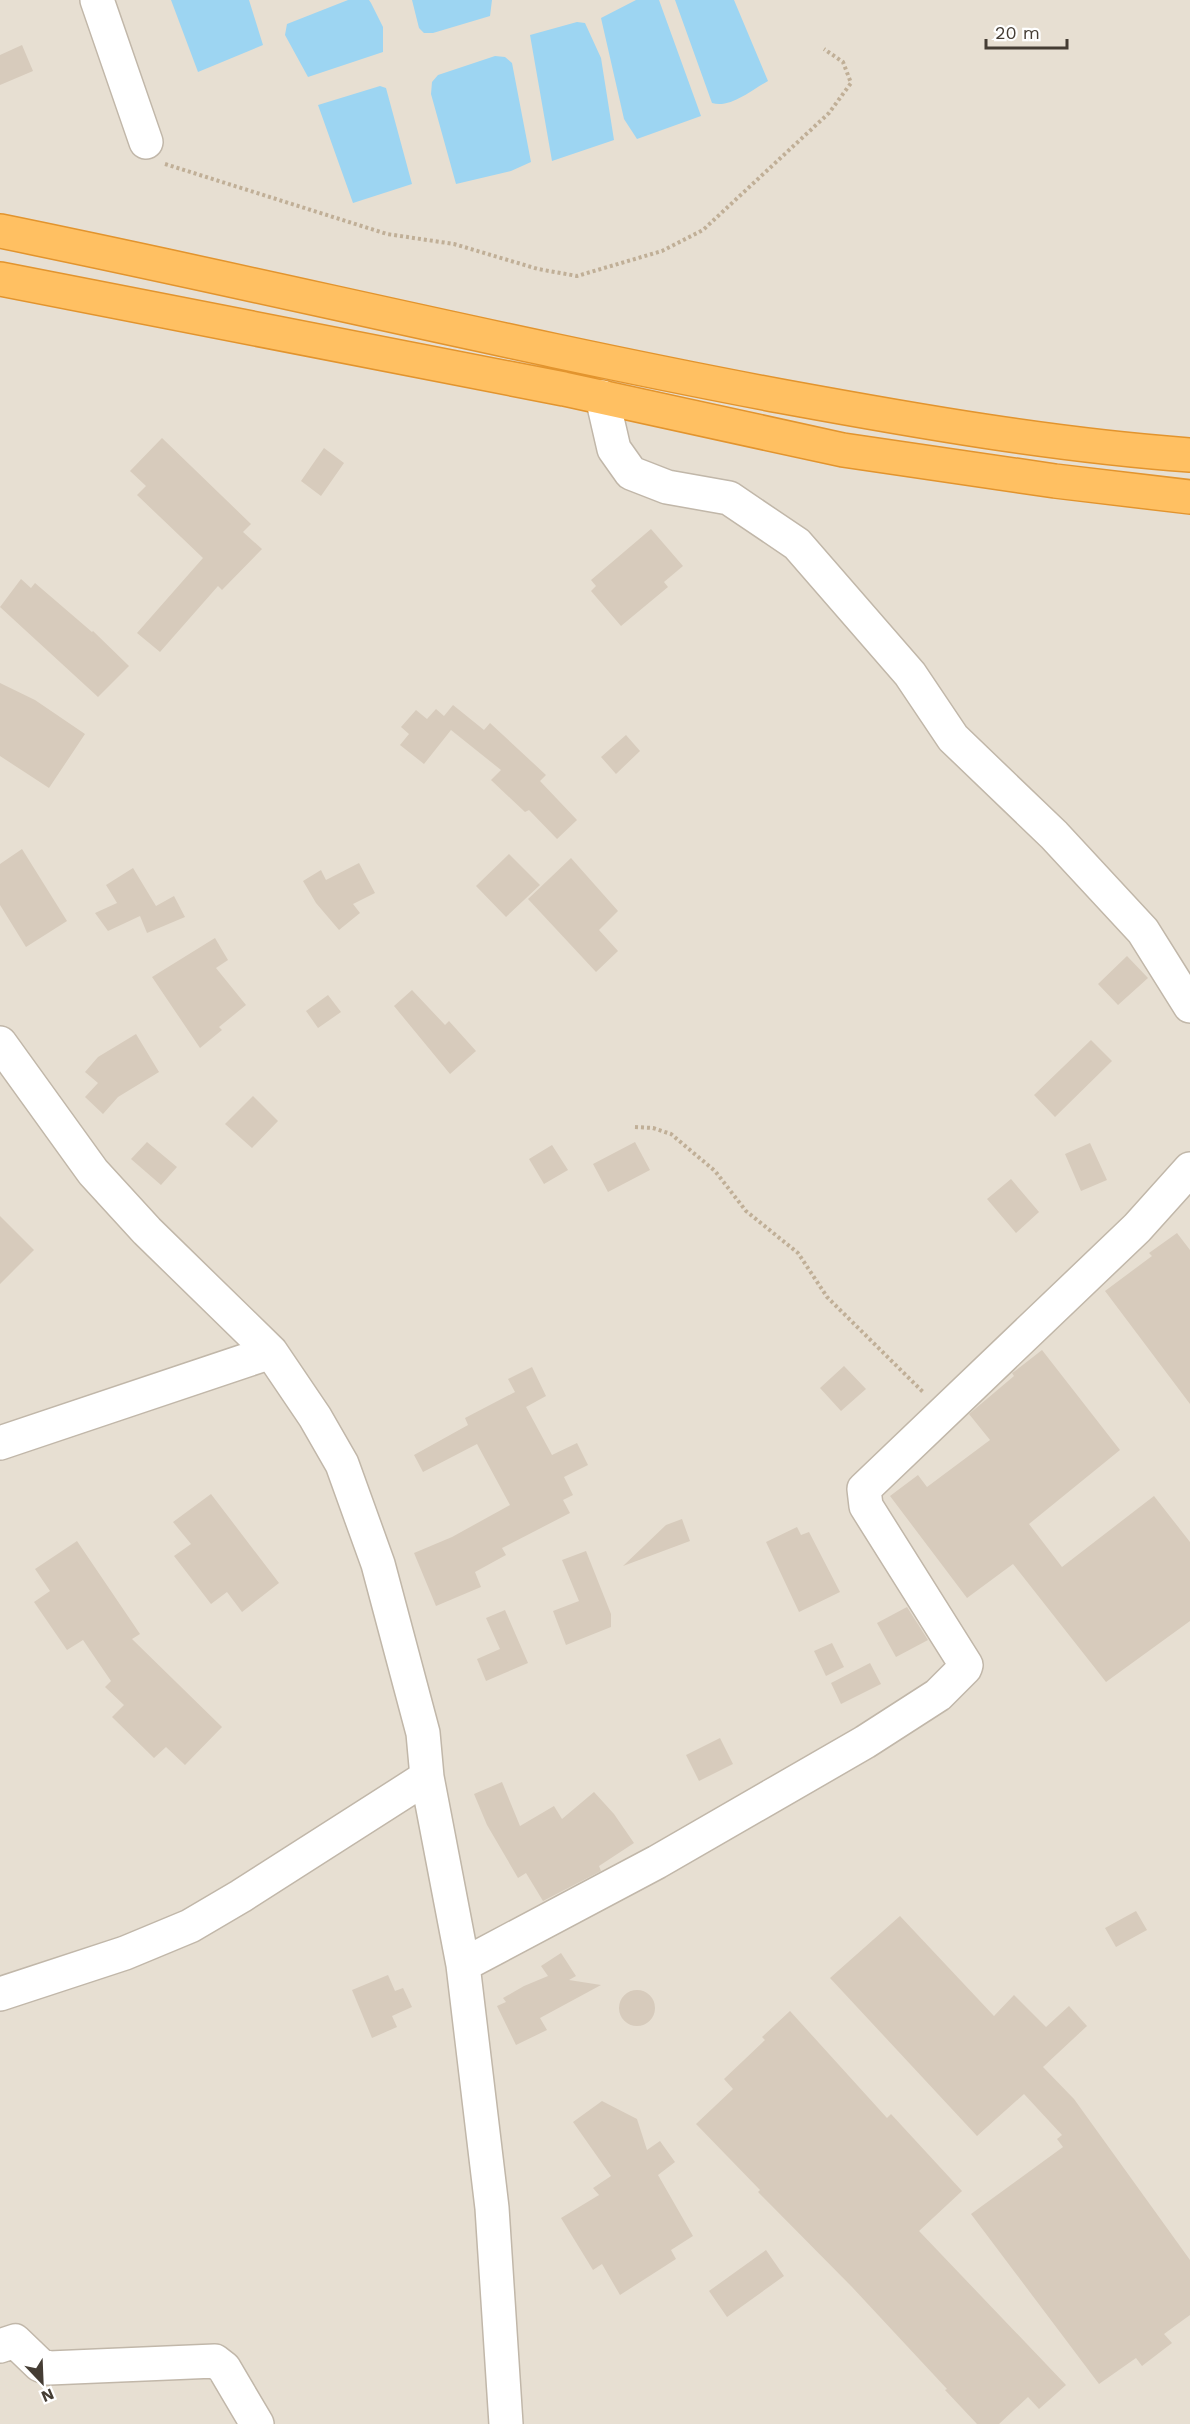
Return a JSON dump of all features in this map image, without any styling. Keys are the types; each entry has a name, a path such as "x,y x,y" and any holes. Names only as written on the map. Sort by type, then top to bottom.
{"highway":[{"path":"0,231 627,367 904,418 1131,451 1190,455"},
{"path":"0,279 602,397 843,450 1190,498"}],"street":[{"path":"97,0 146,142"},
{"path":"602,397 614,449 631,473 667,487 729,498 797,544 910,674 953,738 1054,835 1143,931 1190,1006"},
{"path":"0,1043 93,1172 147,1231 271,1352 315,1417 342,1464 378,1564 423,1733 427,1777 463,1965 492,2208 506,2424"},
{"path":"463,1965 657,1862 865,1742 938,1695 965,1668 966,1665 866,1506 864,1489 1137,1228 1190,1169"},
{"path":"0,1443 271,1352"},
{"path":"0,1995 125,1953 190,1926 427,1777"},
{"path":"0,2346 15,2341 40,2365 49,2368 215,2361 224,2368 257,2424"}],"path":[{"path":"146,142 153,157 172,168 387,234 454,244 538,269 577,276 662,251 703,230 829,113 852,83 843,62 824,49"},
{"path":"635,1127 653,1128 671,1134 715,1171 746,1211 798,1253 827,1297 922,1388 928,1408 917,1438"}],"shaded area":[{"path":"0,0 1190,0 1190,2424 0,2424"}],"water":[{"path":"171,0 249,0 263,45 198,72"},
{"path":"348,0 369,0 383,27 383,52 308,77 285,35 287,24"},
{"path":"412,0 492,0 490,16 433,33 424,33 419,28"},
{"path":"636,0 659,0 701,116 637,139 624,119 601,18"},
{"path":"675,0 734,0 768,81 734,101 712,103"},
{"path":"577,22 585,23 601,58 614,140 552,161 530,35"},
{"path":"495,56 505,57 512,63 531,162 511,171 456,184 431,94 432,82 438,75"},
{"path":"380,86 386,88 412,184 353,203 318,105"}],"building":[{"path":"22,45 33,71 0,85 0,55"},
{"path":"162,438 251,524 243,532 262,549 222,590 218,586 160,652 137,633 203,558 137,495 146,486 130,471"},
{"path":"324,448 344,463 321,496 301,481"},
{"path":"651,529 683,566 664,582 668,587 621,626 591,591 596,586 591,580"},
{"path":"21,579 31,588 35,583 93,631 129,666 98,697 0,607"},
{"path":"0,683 35,700 85,734 49,788 0,756"},
{"path":"453,705 484,730 490,723 546,775 540,781 577,820 557,839 529,810 525,812 491,780 501,770 451,730 424,764 400,745 409,734 401,727 416,710 427,719 436,709 444,716"},
{"path":"626,735 640,751 616,774 601,757"},
{"path":"22,849 67,921 26,947 0,905 0,864"},
{"path":"509,854 540,885 506,917 476,886"},
{"path":"571,858 618,911 599,930 618,951 596,972 528,899"},
{"path":"359,863 375,893 353,904 360,913 339,930 316,903 303,881 321,870 326,880"},
{"path":"133,868 156,906 174,896 185,917 147,933 140,916 108,931 95,913 117,903 106,885"},
{"path":"215,938 228,960 216,968 246,1005 219,1027 222,1030 200,1048 152,977"},
{"path":"1127,956 1148,978 1118,1005 1098,984"},
{"path":"412,990 445,1025 449,1021 476,1051 450,1074 394,1006"},
{"path":"328,995 341,1012 318,1028 306,1011"},
{"path":"136,1034 159,1072 118,1097 103,1114 85,1097 98,1083 85,1072 98,1057"},
{"path":"1091,1040 1112,1061 1055,1117 1034,1095"},
{"path":"253,1096 278,1121 252,1148 225,1124"},
{"path":"147,1142 177,1167 161,1185 131,1159"},
{"path":"635,1142 650,1170 608,1192 593,1164"},
{"path":"1090,1143 1107,1180 1081,1191 1065,1154"},
{"path":"552,1145 568,1170 544,1184 529,1159"},
{"path":"1011,1179 1039,1212 1016,1233 987,1199"},
{"path":"0,1216 34,1250 0,1284"},
{"path":"1177,1233 1190,1250 1190,1404 1105,1291 1152,1256 1149,1253"},
{"path":"1042,1350 1120,1450 1029,1524 1062,1567 1154,1496 1190,1542 1190,1621 1106,1682 1013,1564 967,1598 890,1496 918,1475 927,1487 990,1440 969,1414 1014,1376 1012,1373"},
{"path":"844,1366 866,1389 841,1411 820,1388"},
{"path":"532,1367 546,1396 526,1407 552,1455 577,1443 588,1465 564,1477 573,1495 563,1500 570,1513 502,1548 506,1555 475,1572 481,1587 436,1606 414,1553 452,1537 510,1505 477,1444 423,1472 414,1455 468,1425 465,1418 515,1392 508,1379"},
{"path":"211,1494 279,1583 242,1612 227,1592 211,1604 174,1556 191,1544 173,1522"},
{"path":"682,1519 690,1541 623,1566 666,1525"},
{"path":"797,1527 801,1535 809,1532 840,1592 799,1612 766,1542"},
{"path":"77,1541 140,1634 132,1639 222,1727 185,1765 166,1747 154,1758 112,1717 124,1705 105,1687 111,1681 83,1640 67,1650 34,1602 50,1591 35,1569"},
{"path":"586,1551 611,1614 611,1627 566,1645 553,1611 579,1601 562,1560"},
{"path":"907,1607 928,1640 896,1657 877,1623"},
{"path":"505,1610 528,1663 486,1681 477,1659 500,1649 486,1618"},
{"path":"832,1643 844,1667 826,1676 814,1651"},
{"path":"870,1663 881,1684 841,1704 831,1683"},
{"path":"720,1738 733,1764 699,1781 686,1755"},
{"path":"502,1782 520,1826 554,1806 562,1819 594,1792 614,1814 634,1843 599,1866 601,1871 543,1901 526,1873 518,1878 487,1825 474,1794"},
{"path":"1136,1911 1147,1930 1116,1947 1105,1928"},
{"path":"900,1916 994,2016 1014,1995 1046,2027 1069,2006 1087,2026 1043,2067 1074,2099 1190,2260 1190,2315 1164,2334 1172,2343 1142,2366 1136,2358 1099,2384 971,2214 1063,2147 1057,2139 1062,2135 1024,2094 977,2136 830,1978"},
{"path":"561,1953 576,1976 569,1980 601,1985 540,2018 547,2030 516,2045 497,2006 506,2002 503,1998 548,1976 541,1966"},
{"path":"388,1975 395,1991 403,1988 412,2007 392,2016 397,2027 372,2038 352,1990"},
{"path":"637,1990 650,1995 655,2008 650,2021 637,2026 624,2021 619,2008 624,1995"},
{"path":"790,2011 887,2118 891,2114 962,2191 919,2231 1066,2385 1039,2409 1028,2397 999,2424 977,2424 852,2287 758,2192 760,2190 696,2124 733,2089 724,2079 765,2040 762,2037"},
{"path":"602,2101 637,2119 647,2150 660,2141 675,2162 658,2175 693,2236 671,2250 676,2259 620,2295 602,2264 593,2270 561,2218 599,2195 593,2188 611,2176 573,2122"},
{"path":"766,2250 784,2276 727,2317 709,2291"}]}
